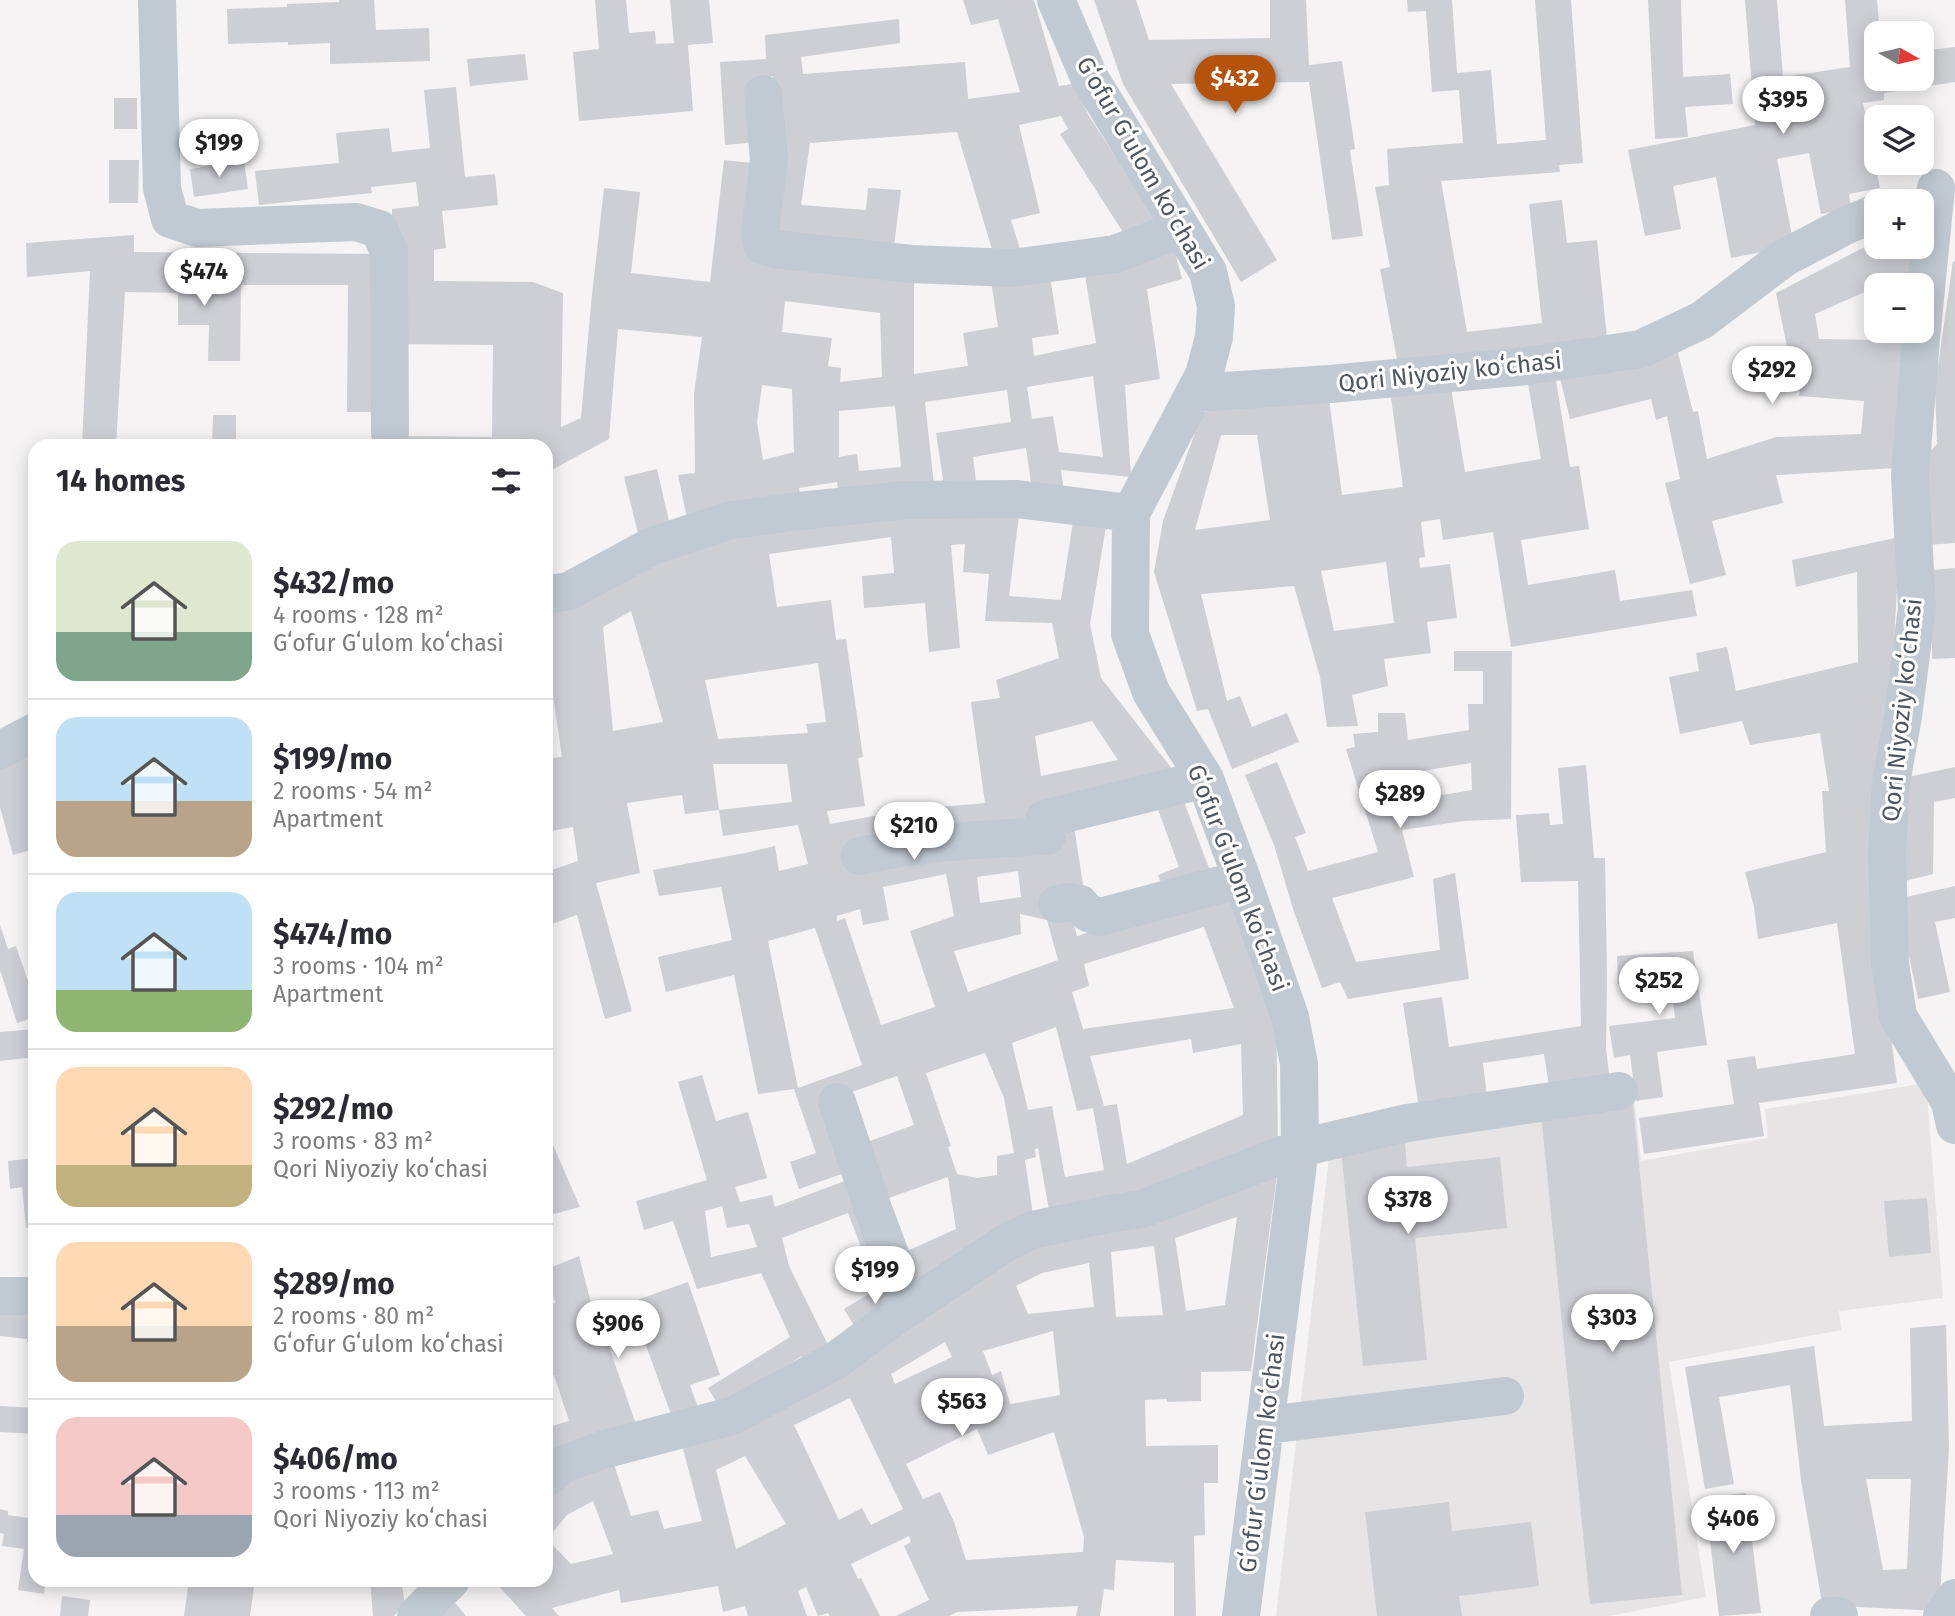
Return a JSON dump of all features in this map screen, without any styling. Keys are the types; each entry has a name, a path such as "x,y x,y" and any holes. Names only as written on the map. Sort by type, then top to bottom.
{"street":[{"path":"157,0 162,188 170,219 197,228 356,222 379,229 389,253 390,433"},
{"name":"Gʻofur Gʻulom koʻchasi","path":"1056,0 1089,77 1208,272 1216,306 1214,337 1204,375 1131,513 1130,634 1152,692 1205,779 1290,1017 1299,1064 1300,1148 1241,1616"},
{"path":"762,93 769,159 760,233 762,245 774,249 911,264 1013,268 1115,254 1181,229"},
{"name":"Qori Niyoziy koʻchasi","path":"1196,393 1527,366 1641,349 1702,320 1784,258 1864,218"},
{"name":"Qori Niyoziy koʻchasi","path":"1927,259 1910,475 1917,608 1891,783 1887,851 1890,963 1898,1016 1950,1102 1955,1125"},
{"path":"553,594 569,591 652,546 744,518 906,499 1017,499 1131,513"},
{"path":"0,750 28,736"},
{"path":"860,856 894,848 948,841 1046,836 1044,819 1205,779"},
{"path":"1057,904 1080,904 1088,913 1100,917 1242,879"},
{"path":"553,1473 564,1464 602,1450 732,1416 835,1361 913,1304 1007,1242 1032,1230 1142,1209 1300,1148 1407,1123 1619,1091"},
{"path":"837,1102 882,1234 901,1284 913,1304"},
{"path":"0,1296 28,1296"},
{"path":"1266,1425 1505,1396"},
{"path":"1942,1616 1955,1598"},
{"path":"1829,1616 1839,1616"}],"shaded area":[{"path":"1926,1083 1943,1298 1839,1311 1841,1330 1669,1362 1706,1597 1609,1616 1276,1616 1330,1149 1634,1097 1641,1161 1768,1138 1765,1109"}],"building":[{"path":"374,0 376,30 429,28 430,61 330,64 330,43 228,44 227,9 287,7 287,4"},
{"path":"595,0 626,0 629,33 655,31 656,44 674,43 670,0 709,0 713,43 688,45 693,111 579,121 573,52 599,49"},
{"path":"963,0 1034,0 1059,86 1074,84 1089,116 1157,221 1128,240 1060,134 1068,129 1061,116 1019,125 1040,213 1011,220 1022,256 994,256 957,132 810,143 801,205 866,210 868,188 901,190 893,254 767,237 776,114 773,76 753,81 757,142 725,145 720,62 766,59 765,35 899,19 900,43 801,57 803,74 965,62 968,99 1020,92 998,19 971,25"},
{"path":"1094,0 1136,0 1149,40 1270,38 1270,0 1306,0 1309,65 1342,61 1355,149 1350,150 1363,236 1332,240 1309,82 1171,84 1277,260 1241,282 1123,84"},
{"path":"1407,0 1452,0 1457,73 1491,70 1497,144 1546,140 1535,0 1571,0 1583,163 1559,165 1560,172 1441,181 1467,332 1542,323 1529,204 1562,200 1567,243 1597,240 1608,348 1399,370 1380,269 1390,267 1375,187 1389,185 1387,149 1463,143 1459,90 1432,92 1426,11 1408,12"},
{"path":"1648,0 1681,0 1683,77 1730,74 1733,104 1685,107 1688,137 1655,139"},
{"path":"1745,0 1777,0 1783,77 1850,67 1845,0 1877,0 1879,21 1864,21 1864,91 1897,91 1884,93 1884,100 1863,103 1864,175 1877,175 1880,188 1849,194 1851,208 1821,214 1809,153 1777,159 1794,246 1731,258 1716,177 1673,186 1681,229 1645,236 1628,150 1755,125"},
{"path":"1955,47 1955,82 1934,85 1934,50"},
{"path":"525,54 528,80 470,86 467,59"},
{"path":"456,87 465,177 495,174 498,205 442,211 446,248 434,250 434,281 533,282 563,293 561,427 581,418 604,188 640,192 631,273 710,282 724,160 761,164 751,254 914,272 914,374 968,366 963,333 998,327 991,281 1050,276 1059,334 1032,338 1034,356 1096,343 1084,269 1173,244 1182,279 1147,289 1160,379 1125,385 1131,477 1061,470 1064,492 1033,496 1026,448 973,457 976,481 944,486 936,433 1011,422 1007,390 925,402 934,485 839,495 837,482 799,488 801,502 689,528 678,475 695,473 694,393 702,337 618,329 609,439 553,469 553,439 399,439 399,436 492,437 493,345 392,344 392,209 419,206 416,182 371,187 372,193 259,205 255,171 339,163 336,133 389,128 392,152 430,148 424,90","holes":["785,301 880,313 882,377 840,382 841,368 828,366 832,338 782,332","1093,376 1103,457 1059,452 1053,416 1032,419 1027,387","762,385 792,389 794,452 763,460 757,422","895,406 901,467 859,471 857,454 839,457 839,411"]},
{"path":"114,98 137,98 137,129 114,129"},
{"path":"109,160 139,160 138,203 109,203"},
{"path":"244,161 248,189 194,197 190,169"},
{"path":"134,235 134,252 381,254 379,412 347,412 348,285 241,285 240,361 208,361 209,325 178,325 178,293 125,292 116,439 82,439 90,271 27,277 26,243"},
{"path":"1864,247 1864,259 1916,259 1916,273 1864,273 1864,292 1815,314 1819,339 1910,343 1896,468 1776,475 1783,503 1712,521 1726,575 1690,584 1665,483 1680,479 1667,416 1656,420 1651,399 1570,419 1560,378 1677,349 1693,412 1698,411 1707,459 1776,437 1861,434 1864,401 1799,396 1803,368 1791,366 1776,293"},
{"path":"1953,261 1955,543 1925,545 1923,459 1937,444 1935,387"},
{"path":"1554,368 1570,467 1579,466 1589,529 1521,540 1528,585 1615,570 1620,601 1692,590 1697,616 1511,647 1493,532 1443,540 1440,519 1421,522 1425,557 1419,558 1420,568 1450,564 1457,618 1427,622 1431,653 1384,659 1388,686 1352,695 1358,726 1327,727 1320,677 1294,586 1201,594 1227,701 1240,696 1252,727 1287,713 1299,742 1232,769 1208,709 1197,711 1154,572 1163,521 1201,416 1221,400 1329,399 1342,495 1403,487 1390,390 1450,382 1465,472 1541,459 1526,372","holes":["1221,435 1257,435 1270,520 1195,530","1386,562 1394,623 1334,631 1321,571"]},
{"path":"213,415 236,415 236,439 212,439"},
{"path":"657,469 672,534 640,541 624,477"},
{"path":"1020,507 1009,596 1061,600 1074,515 1107,520 1090,624 1101,678 1180,779 1073,820 1084,891 1071,913 1077,936 1235,886 1276,1004 1278,1146 1136,1203 1049,1210 1038,1148 1035,1149 1036,1157 1025,1160 1034,1222 912,1293 896,1256 956,1229 948,1177 875,1203 856,1146 914,1125 897,1076 832,1099 856,1169 799,1189 790,1162 816,1153 794,1089 758,1094 734,975 666,992 658,957 732,940 721,887 659,896 653,870 775,846 779,871 808,864 798,825 723,836 719,810 685,814 682,795 627,803 640,873 596,883 632,1011 605,1019 577,915 553,924 553,870 578,861 573,827 553,831 553,758 562,757 553,695 553,606 682,539","holes":["891,537 894,573 862,576 864,608 925,603 929,652 960,648 951,545 965,544 963,572 989,574 985,621 1052,623 1059,658 996,680 1000,698 971,702 985,803 907,810 830,824 827,811 865,806 858,758 863,757 846,639 836,640 831,600 777,607 769,554","631,611 663,722 613,731 603,627","818,663 826,722 806,724 808,733 718,739 705,680","1092,721 1118,760 1041,776 1035,736","713,764 787,764 792,802 719,810","1018,871 1021,897 980,903 977,877","946,874 954,916 910,931 935,1007 881,1025 845,918 837,921 837,916 860,909 863,925 889,920 883,887","1020,914 1047,920 1058,960 968,992 954,951 1021,934","1204,927 1234,1008 1083,1029 1072,992 1089,986 1084,964","815,928 862,1065 798,1088 768,941","1056,1027 1077,1111 1093,1108 1104,1170 1065,1177 1052,1106 1028,1110 1012,1043","1191,1039 1193,1053 1241,1044 1243,1115 1127,1164 1117,1104 1104,1106 1090,1056","985,1053 1004,1098 1014,1153 997,1156 997,1175 977,1178 957,1174 948,1147 951,1146 926,1073"]},
{"path":"1900,537 1891,692 1885,993 1897,1083 1759,1103 1764,1136 1644,1154 1639,1118 1734,1104 1727,1060 1755,1056 1757,1069 1855,1054 1837,923 1758,939 1754,907 1745,872 1826,852 1822,791 1829,791 1820,733 1750,745 1742,721 1680,734 1669,677 1699,671 1696,653 1727,647 1736,691 1858,662 1857,572 1796,587 1792,560"},
{"path":"1955,568 1955,658 1932,659 1932,570"},
{"path":"1454,651 1512,651 1511,819 1464,821 1402,830 1414,877 1332,898 1356,962 1440,950 1433,879 1455,873 1469,979 1348,999 1340,982 1322,988 1294,912 1274,845 1245,775 1277,762 1306,833 1295,837 1308,871 1378,852 1346,749 1355,747 1353,734 1378,732 1378,713 1405,713 1408,740 1469,730 1468,704 1483,704 1483,671 1454,671","holes":["1471,763 1472,790 1389,804 1383,784 1394,781 1392,776"]},
{"path":"28,757 28,851 13,855 0,807 0,769"},
{"path":"1586,765 1594,858 1605,858 1606,1049 1610,1081 1550,1092 1544,1054 1483,1063 1488,1105 1420,1115 1403,1003 1442,997 1449,1047 1581,1026 1578,881 1521,882 1516,815 1549,813 1550,825 1563,824 1558,768"},
{"path":"1955,767 1955,798 1934,802 1933,874 1901,882 1908,777"},
{"path":"1180,791 1213,879 1166,896 1158,875 1179,867 1155,801"},
{"path":"1955,886 1955,918 1935,922 1950,992 1918,999 1897,899"},
{"path":"0,925 8,949 16,946 28,981 28,1019 17,1023 0,970"},
{"path":"1693,951 1707,1045 1657,1052 1663,1097 1636,1101 1630,1055 1614,1058 1609,1026 1675,1018 1671,983 1618,984 1617,956"},
{"path":"28,1030 28,1058 0,1061 0,1032"},
{"path":"702,1075 716,1121 748,1112 767,1178 735,1187 740,1202 772,1195 775,1207 858,1176 886,1252 866,1260 848,1213 782,1238 789,1266 830,1349 804,1363 802,1356 720,1408 708,1388 790,1337 761,1273 697,1289 673,1221 644,1230 636,1201 707,1180 678,1082","holes":["722,1206 727,1228 749,1224 757,1247 711,1257 705,1211"]},
{"path":"1633,1104 1682,1595 1590,1604 1541,1113"},
{"path":"1405,1143 1407,1167 1500,1157 1507,1228 1415,1238 1427,1360 1363,1366 1341,1150"},
{"path":"553,1145 580,1207 553,1214"},
{"path":"28,1159 28,1228 22,1187 10,1189 8,1161"},
{"path":"1278,1167 1251,1371 1201,1372 1201,1401 1145,1400 1146,1446 1218,1445 1218,1483 1204,1483 1205,1535 1194,1536 1196,1616 1174,1616 1174,1563 1116,1560 1114,1590 1104,1589 1100,1616 1076,1616 1078,1606 957,1612 949,1616 896,1616 929,1600 904,1546 911,1542 909,1536 851,1564 880,1616 830,1616 828,1613 818,1616 806,1587 798,1591 807,1616 748,1616 745,1606 723,1612 718,1586 621,1603 619,1590 552,1608 559,1616 526,1616 499,1587 553,1587 553,1545 571,1564 613,1554 593,1501 567,1515 553,1532 553,1491 613,1461 631,1516 658,1510 664,1529 702,1521 682,1445 1033,1240","holes":["1237,1217 1225,1305 1186,1311 1175,1238","1154,1246 1163,1315 1116,1317 1111,1252","1089,1263 1094,1307 1028,1314 1016,1286 1042,1273","1053,1331 1060,1395 1010,1404 1001,1371 992,1375 983,1351","945,1342 952,1357 895,1384 891,1374","850,1398 903,1509 871,1525 862,1508 839,1520 794,1425","977,1429 988,1455 1054,1432 1084,1537 1083,1552 966,1560 954,1522 940,1492 923,1499 906,1464","745,1456 786,1524 736,1549 716,1470"]},
{"path":"1927,1198 1931,1253 1889,1257 1884,1201"},
{"path":"579,1256 594,1315 688,1282 720,1375 690,1385 702,1419 676,1428 641,1332 608,1344 639,1433 553,1465 553,1426 569,1421 553,1375 553,1267"},
{"path":"892,1280 906,1304 858,1332 844,1309"},
{"path":"28,1301 28,1342 27,1339 0,1336 0,1302"},
{"path":"1946,1325 1949,1448 1939,1611 1858,1607 1823,1609 1801,1480 1790,1385 1719,1397 1734,1484 1705,1489 1685,1367 1814,1346 1824,1426 1912,1421 1910,1328","holes":["1866,1479 1911,1479 1907,1569 1883,1570"]},
{"path":"0,1406 28,1408 28,1434 0,1432"},
{"path":"1746,1493 1761,1613 1719,1616 1705,1498"},
{"path":"1449,1502 1452,1531 1531,1522 1539,1586 1459,1596 1462,1616 1377,1616 1365,1512"},
{"path":"0,1509 8,1511 8,1515 28,1518 28,1587 45,1587 44,1594 18,1590 24,1549 2,1546 4,1534 0,1533"},
{"path":"188,1587 254,1587 250,1616 184,1616"},
{"path":"371,1587 402,1587 405,1604 394,1616 373,1616"},
{"path":"62,1596 90,1600 88,1616 60,1616"},
{"path":"455,1603 466,1616 442,1616"}]}
